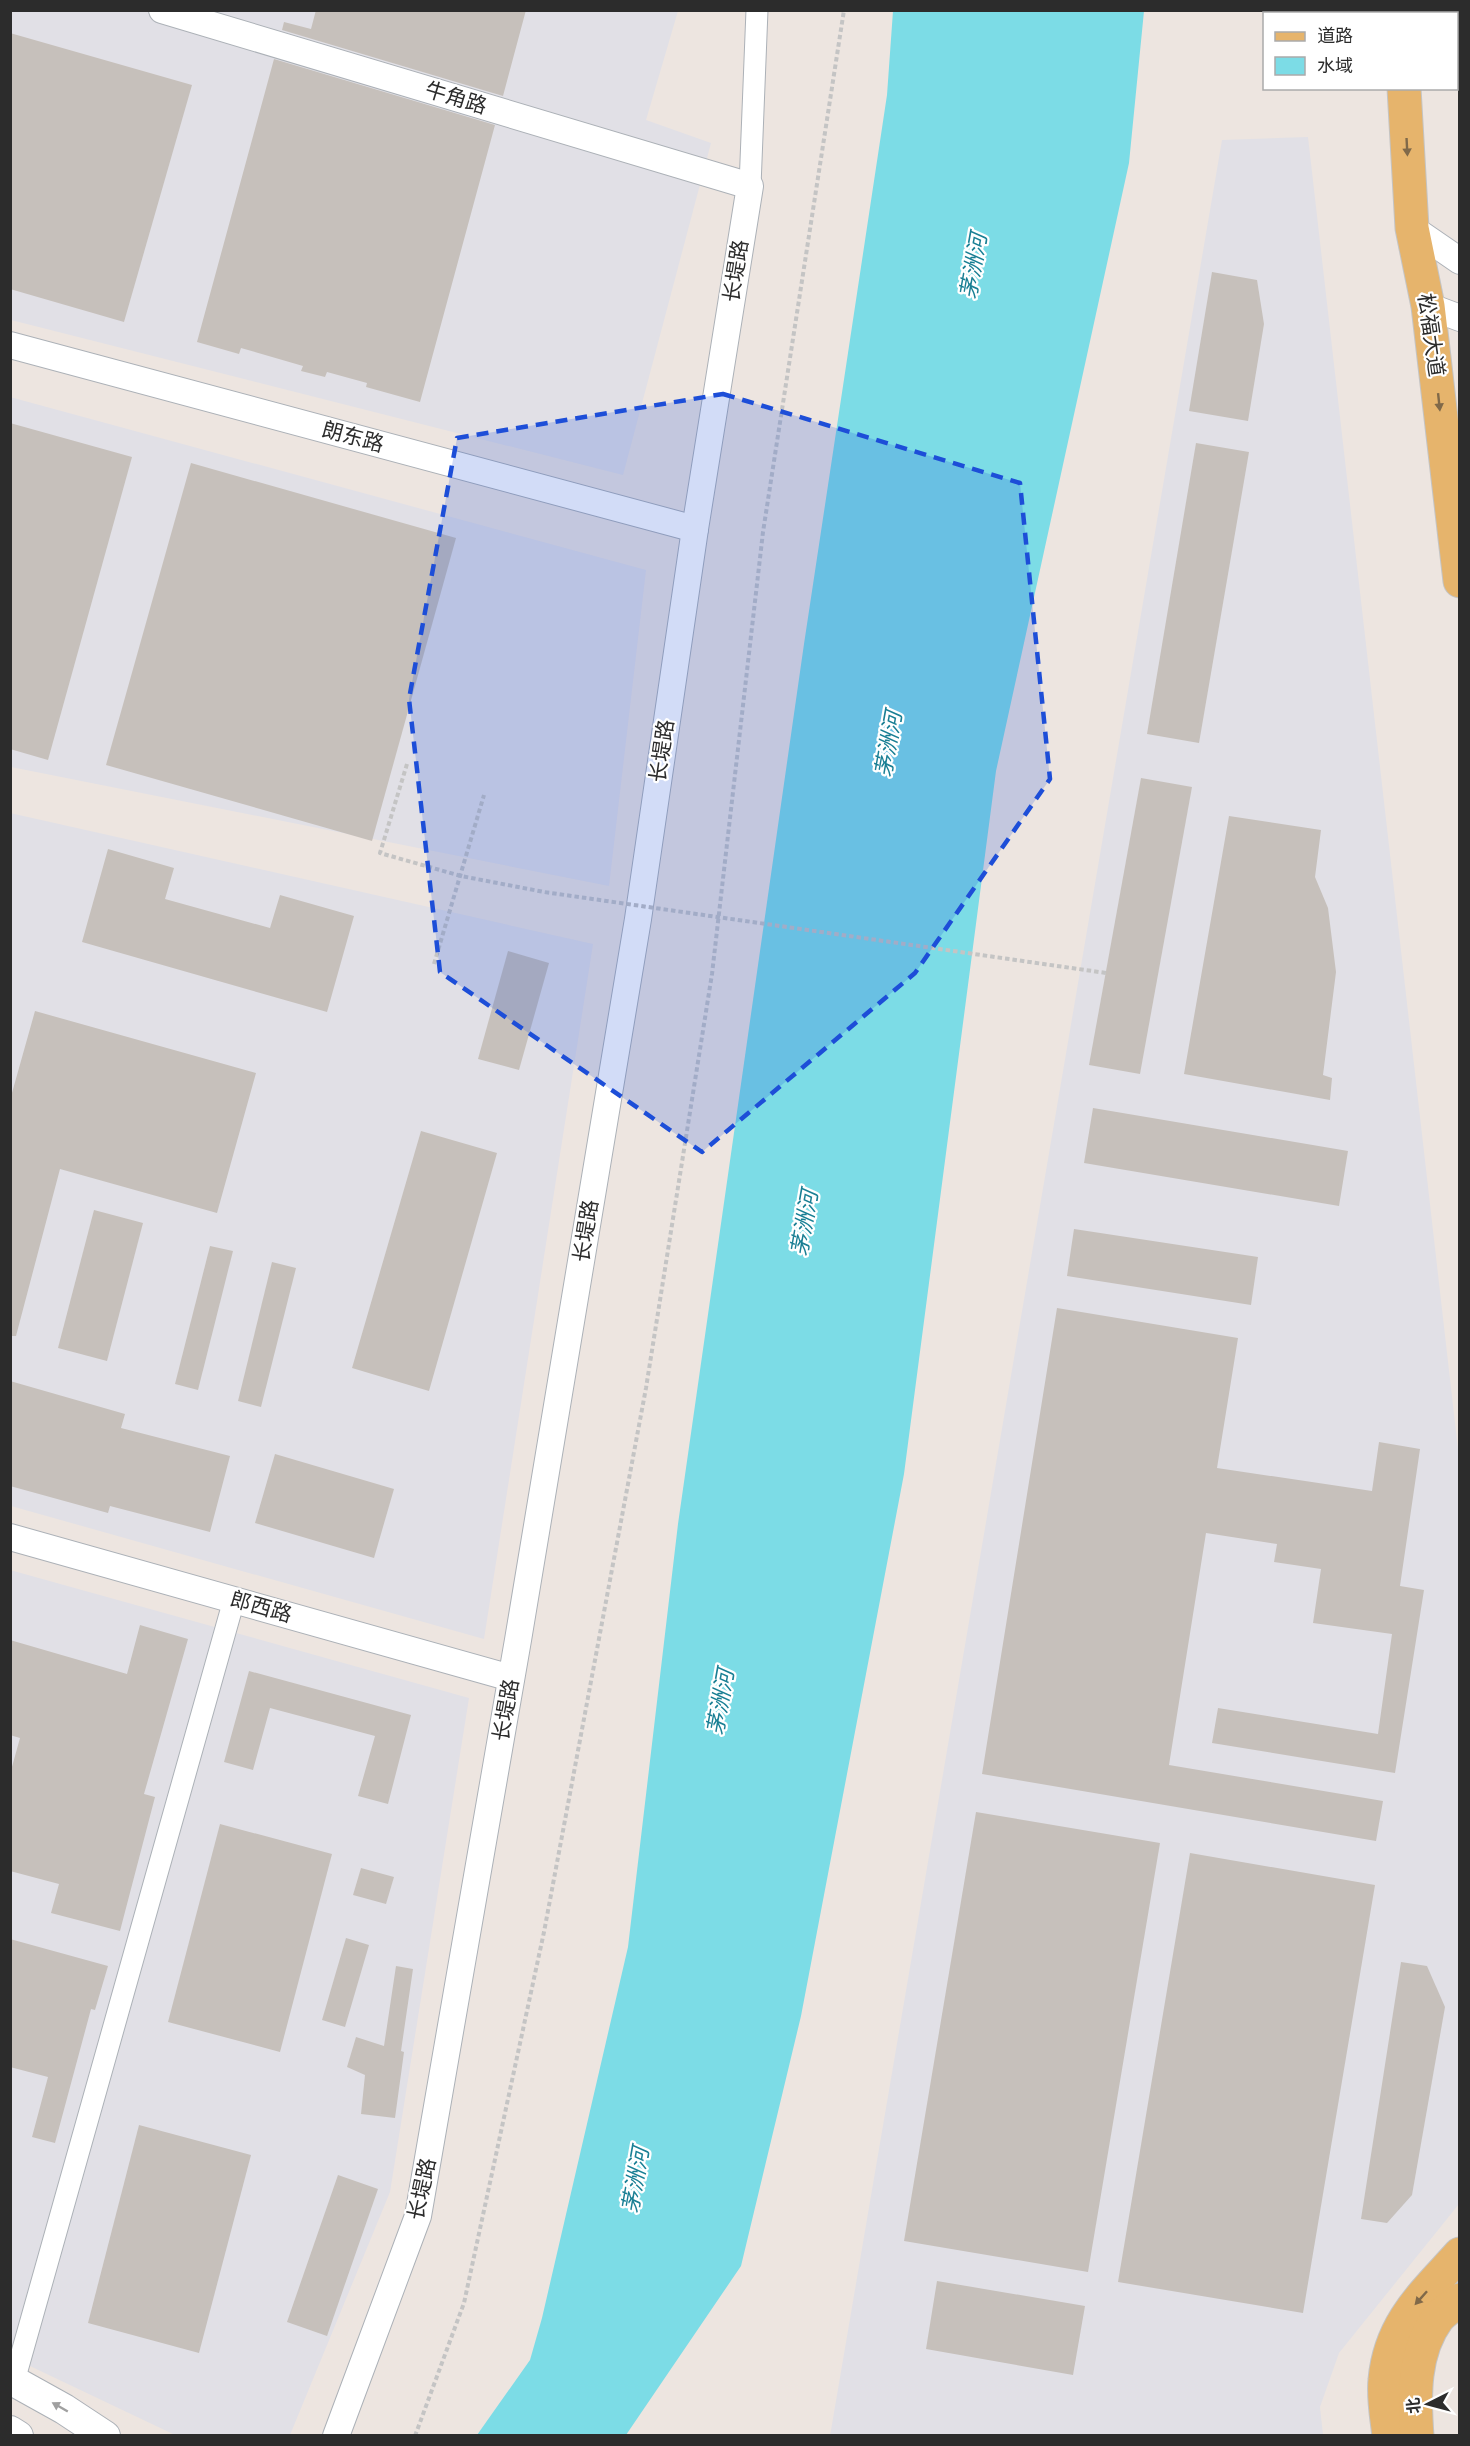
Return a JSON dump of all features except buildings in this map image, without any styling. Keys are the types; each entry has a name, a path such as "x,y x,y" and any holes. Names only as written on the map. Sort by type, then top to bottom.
{"main road":[{"name":"松福大道","path":"1404,90 1412,228 1428,306 1460,581"},
{"path":"1366,2436 1375,2388 1406,2314 1460,2254"},
{"path":"1417,2436 1415,2408 1417,2373 1424,2342 1439,2317 1460,2300"},
{"path":"1389,2436 1385,2381 1391,2346"},
{"path":"12,2380 64,2409 105,2436"},
{"path":"10,2431 18,2436"}],"street":[{"name":"牛角路","path":"162,10 750,186"},
{"name":"长堤路","path":"336,2436 418,2216 512,1678 638,919 695,529 750,186 757,10"},
{"path":"1412,228 1460,261"},
{"path":"1428,306 1460,318"},
{"name":"朗东路","path":"10,345 695,529"},
{"name":"郎西路","path":"10,1537 512,1678"},
{"path":"12,2380 234,1600"}],"path":[{"path":"415,2436 464,2303 544,1932 646,1388 712,974 763,532 844,10"},
{"path":"407,764 380,853 461,876 544,892 1106,973"},
{"path":"435,964 484,795"}],"highlighted area":[{"path":"723,394 1020,483 1050,779 915,973 702,1152 440,972 409,699 457,438"}],"shaded area":[{"path":"10,11 678,11 646,120 711,143 623,475 11,320"},
{"path":"1308,137 1459,1458 1459,2204 1339,2353 1320,2407 1323,2435 830,2436 1222,140"},
{"path":"10,397 646,570 609,886 11,767"},
{"path":"10,813 593,944 484,1639 11,1506"},
{"path":"10,1570 469,1698 390,2192 290,2435 175,2435 11,2357"}],"water":[{"name":"茅洲河","path":"893,11 1144,11 1129,163 996,771 904,1474 801,2016 741,2266 626,2435 477,2435 530,2360 542,2318 628,1947 678,1524 804,644 887,95"}]}
